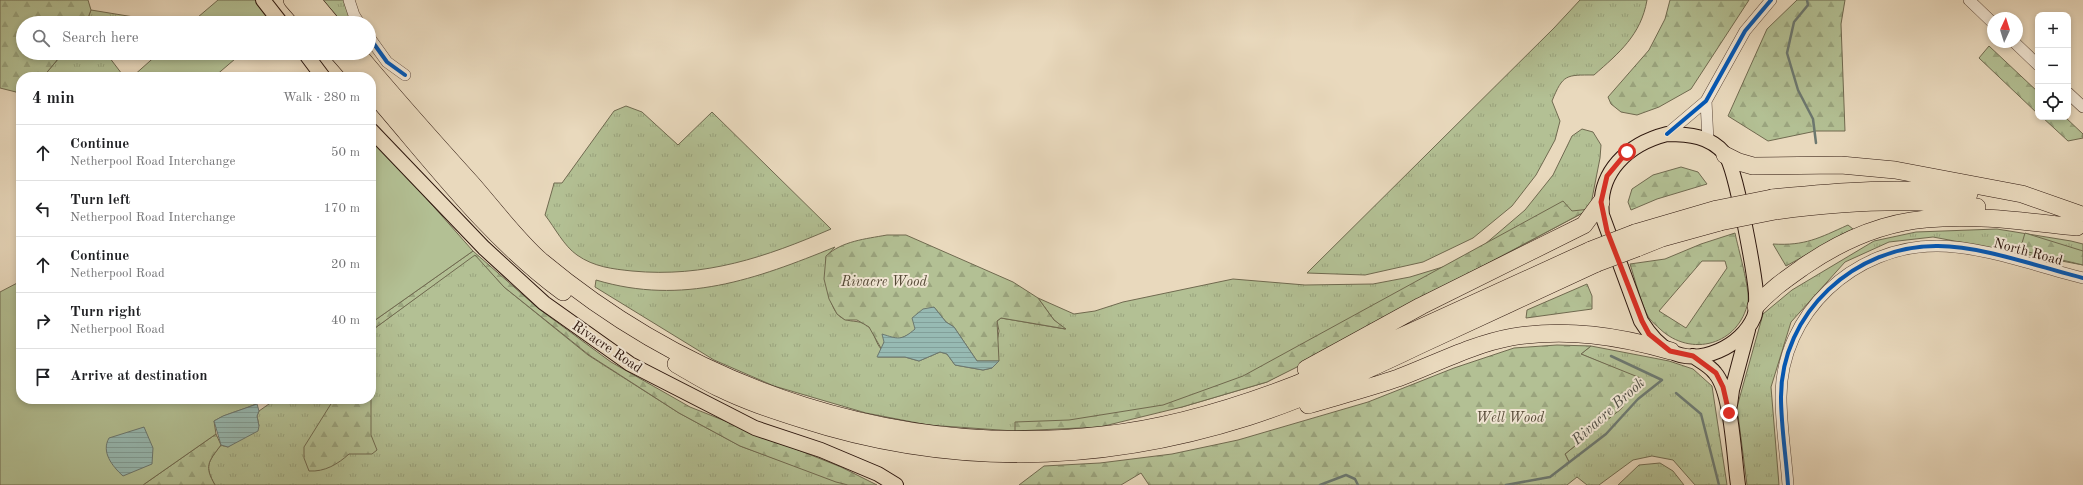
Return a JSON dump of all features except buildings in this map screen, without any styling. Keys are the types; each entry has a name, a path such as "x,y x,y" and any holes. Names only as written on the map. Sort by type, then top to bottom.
{"highway":[{"path":"292,0 306,16"},
{"path":"312,0 325,16"},
{"path":"344,60 355,72"},
{"path":"363,60 374,72"},
{"path":"376,75 539,259 595,302 634,327 727,378 778,398 880,425 942,436 1002,439 1104,435 1250,416 1354,376 1594,256 1636,240 1662,238 1719,215 1842,191 1937,190 2004,199 2080,221"},
{"path":"376,97 494,234 539,274 631,339 720,389 764,407 857,436 909,446 1007,454 1051,453 1142,444 1204,423 1287,378 1336,354 1421,306 1584,225 1601,202"},
{"path":"1725,155 1738,162 1753,166 1841,165 1895,170 2022,194 2080,221"},
{"path":"1756,306 1774,289 1820,256 1855,237 1897,224 1926,219 1971,218 2080,221"},
{"path":"1204,423 1256,422 1397,378 1489,343 1512,338 1566,332 1633,340 1670,351"}],"main road":[{"path":"263,0 276,16"},
{"path":"310,60 319,72"},
{"path":"1729,413 1732,390 1756,306 1756,292 1734,177 1725,155 1708,141 1696,136 1667,134 1650,138 1627,152 1607,176 1601,202 1607,231 1642,321 1649,334 1670,351 1693,356 1707,355 1724,349 1738,340 1750,325"},
{"name":"Rivacre Road","path":"376,135 484,248 544,304 630,364 755,428 821,450 878,474 896,485"},
{"path":"1693,356 1716,373 1723,387 1729,413 1738,485"}],"street":[{"path":"349,0 355,16"},
{"path":"1667,134 1706,101 1745,31 1771,0"},
{"path":"1969,0 1987,17"},
{"path":"376,47 387,62 404,75"},
{"path":"2020,48 2035,62"},
{"path":"2071,96 2083,107"},
{"path":"1706,101 1708,141"},
{"name":"North Road","path":"1788,485 1781,397 1785,368 1791,346 1805,318 1823,294 1840,278 1868,262 1894,252 1919,246 1940,246 1977,250 2083,278"}],"green space":[{"path":"0,0 88,0 91,10 89,16 16,16 16,60 57,60 47,72 16,72 16,92 0,88"},
{"path":"218,0 256,0 270,16 199,16"},
{"path":"323,0 349,0 356,16 337,16"},
{"path":"1580,0 1647,0 1640,23 1628,42 1612,59 1594,75 1571,76 1563,81 1559,86 1552,101 1560,121 1555,140 1536,175 1512,206 1473,238 1423,262 1365,275 1307,273 1554,28"},
{"path":"1670,0 1749,0 1691,89 1659,107 1637,115 1621,112 1611,104 1608,97 1649,50 1665,19"},
{"path":"1797,0 1845,0 1841,24 1845,131 1816,131 1768,141 1728,116 1767,29"},
{"path":"91,10 128,16 89,16"},
{"path":"1987,48 1991,48 2035,89 2035,111 1979,58"},
{"path":"57,60 111,60 120,72 47,72"},
{"path":"151,60 234,60 220,72 138,72"},
{"path":"626,106 642,112 678,145 712,112 831,229 759,256 710,268 659,272 632,271 604,267 583,259 568,247 545,215 554,183 562,183 614,111"},
{"path":"2045,120 2068,120 2083,134 2083,138 2068,141"},
{"path":"1582,129 1593,132 1601,145 1600,158 1590,209 1267,382 1182,407 1014,431 928,425 866,413 774,386 714,360 595,287 596,280 628,287 659,290 689,289 718,285 777,269 835,247 826,257 827,282 834,308 838,315 844,319 863,323 870,328 882,350 878,357 905,357 919,361 940,352 947,354 955,365 983,370 992,368 999,331 997,321 1001,318 1065,329 1054,320 1038,298 1074,314 1095,311 1123,302 1233,279 1305,285 1373,284 1410,277 1446,266 1484,245 1525,210 1553,175 1572,136"},
{"path":"376,142 473,251 376,319"},
{"path":"1681,167 1698,172 1707,184 1657,199 1631,210 1628,202 1632,189 1653,175"},
{"path":"1563,201 1572,211 1590,209 1460,278 1353,339 1267,382 1182,407 1100,427 1015,431 1015,422 1069,420 1163,405 1243,376"},
{"path":"1848,225 1853,229 1786,266 1773,244 1794,244 1812,240"},
{"path":"1997,229 2083,244 2083,265 1933,237 1889,242 1845,262 1791,322 1771,387 1779,485 1747,485 1737,407 1763,314 1792,290 1874,241 1916,232"},
{"path":"1735,233 1746,278 1748,302 1743,317 1735,328 1724,337 1699,345 1686,343 1672,338 1650,319 1646,313 1630,264 1665,259 1701,244","holes":["1702,261 1725,261 1727,268 1686,328 1659,311"]},
{"path":"2025,233 2083,251 2083,265 2020,250"},
{"name":"Rivacre Wood","path":"887,235 906,235 1013,282 1038,298 1054,320 1066,329 1001,318 997,321 999,361 977,361 954,327 946,322 934,307 918,327 902,338 884,342 882,350 869,327 857,320 845,320 837,314 829,299 824,279 826,256 832,251 854,241"},
{"path":"473,251 539,309 611,362 690,407 841,467 877,485 848,485 836,482 740,446 679,413 589,355 504,287 475,255 376,327 376,319"},
{"path":"475,254 504,287 588,355 679,413 740,446 848,485 215,485 209,473 210,460 221,445 228,447 259,426 257,416 259,411 269,404 376,404 376,327"},
{"path":"16,284 16,404 256,404 214,421 216,434 143,485 0,485 0,292"},
{"path":"1587,284 1592,296 1592,309 1526,318 1527,310"},
{"name":"Well Wood","path":"1557,345 1591,346 1581,354 1643,379 1626,400 1622,408 1565,454 1569,462 1550,477 1506,485 1358,485 1355,479 1346,475 1320,485 1149,485 1141,473 1121,485 1019,485 1044,466 1100,463 1172,454 1238,440 1368,402 1454,368 1514,348"},
{"path":"1591,346 1669,361 1693,369 1712,386 1727,485 1695,485 1673,460 1652,456 1633,460 1599,485 1587,485 1577,477 1567,485 1506,485 1550,477 1569,462 1565,454 1622,408 1626,400 1643,380 1581,354"},
{"path":"331,404 371,404 371,435 377,450 372,454 349,454 331,467 309,471 304,458 304,447"},
{"path":"216,434 221,445 210,460 209,464 209,473 215,485 143,485"},
{"path":"1660,463 1673,471 1684,485 1618,485 1639,465"},
{"path":"1346,475 1355,479 1358,485 1320,485"}],"water":[{"path":"934,307 946,322 954,327 977,361 999,361 992,368 983,370 955,365 947,354 940,352 919,361 905,357 877,357 884,342 882,334 896,338 906,336 915,329 912,318 923,309"},
{"path":"257,404 259,411 257,416 259,426 258,431 228,447 221,445 214,421 223,416"},
{"path":"144,427 153,448 152,464 123,476 115,468 107,454 106,448 109,438"}],"waterway":[{"name":"Rivacre Brook","path":"1807,0 1808,5 1794,22 1787,53 1798,90 1813,119 1816,143"},
{"name":"Rivacre Brook","path":"1506,485 1550,477 1606,434 1638,399 1662,380 1611,356"},
{"path":"1676,393 1701,414 1719,485"},
{"name":"Rivacre Brook","path":"1320,485 1346,475 1355,479 1358,485"}],"cycle path":[{"path":"1667,134 1706,101 1745,31 1771,0"},
{"path":"376,47 387,62 405,75"},
{"path":"1788,485 1781,408 1784,366 1794,338 1809,312 1828,290 1852,271 1878,257 1907,249 1938,246 1973,249 1992,253 2083,278"}],"route":[{"path":"1627,152 1616,163 1607,176 1601,202 1602,215 1642,321 1649,334 1670,351 1693,356 1716,373 1723,387 1729,413"}]}
